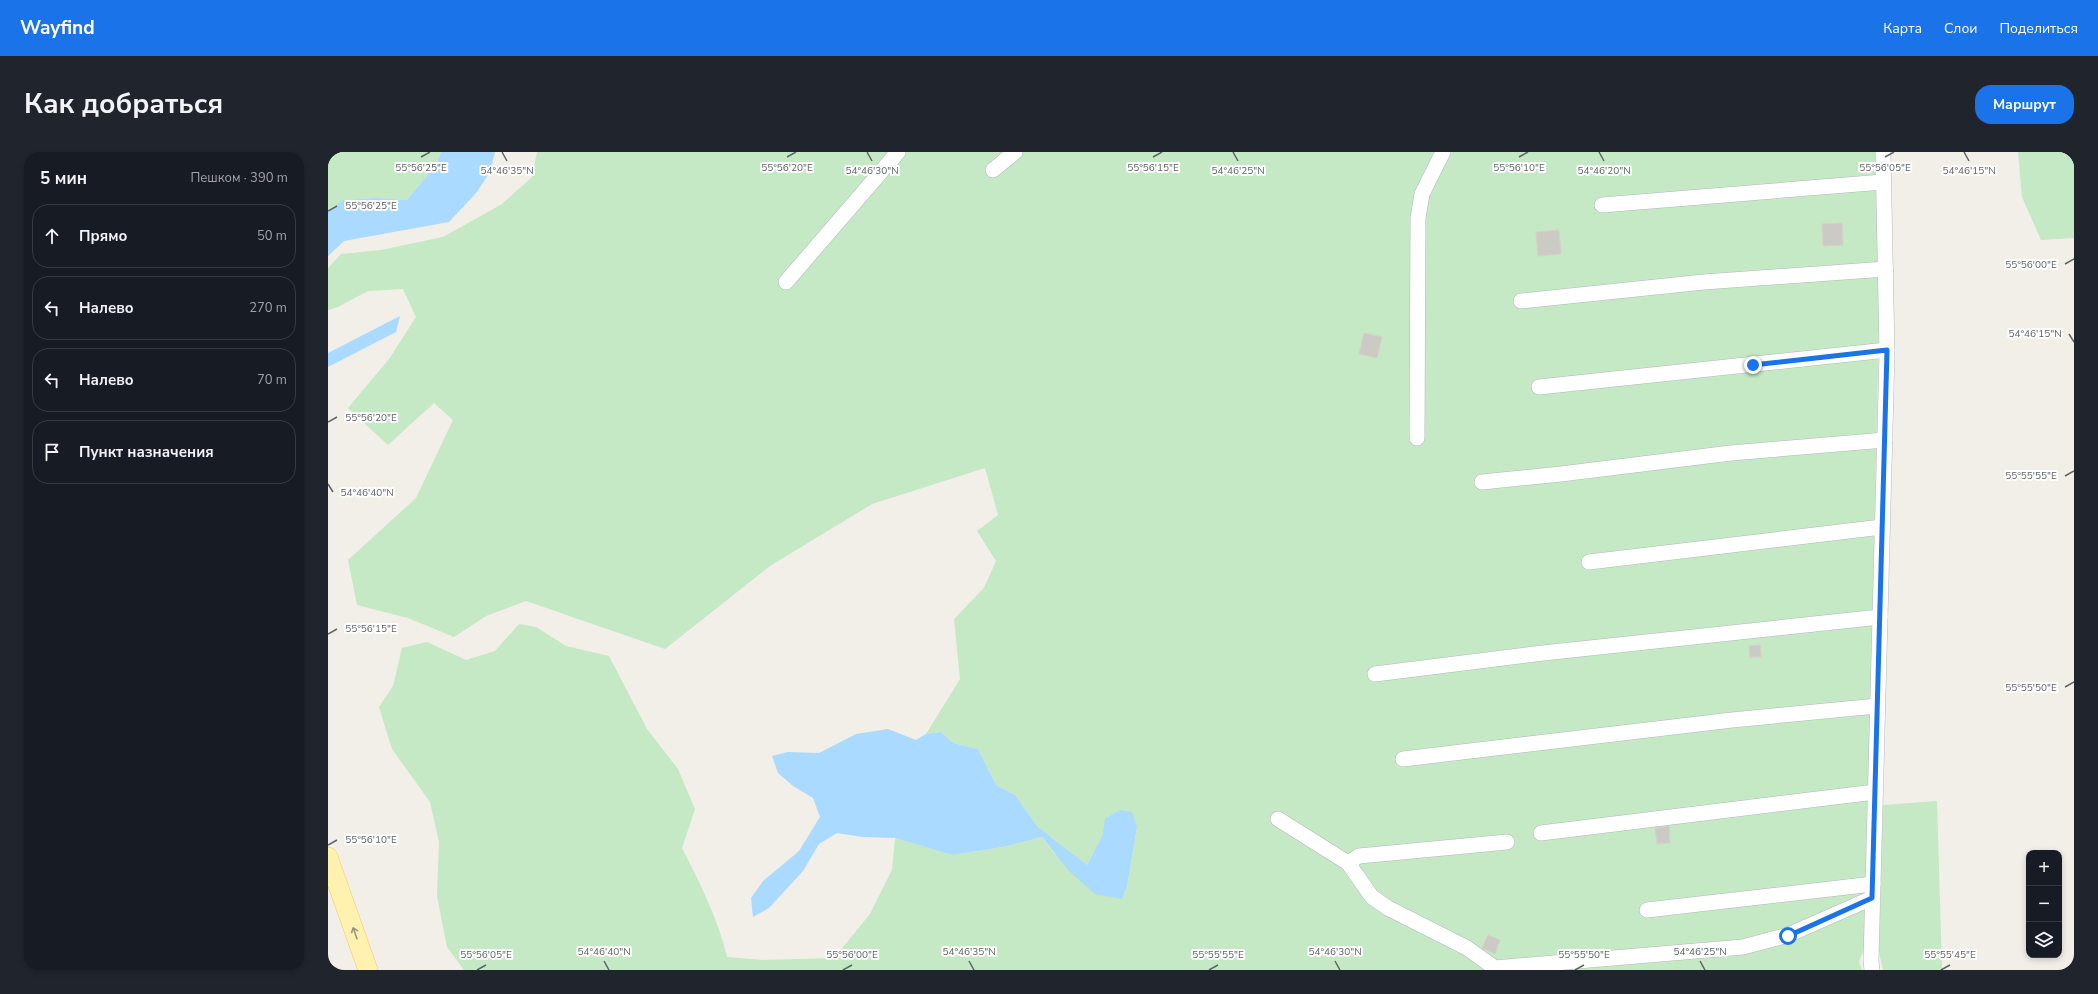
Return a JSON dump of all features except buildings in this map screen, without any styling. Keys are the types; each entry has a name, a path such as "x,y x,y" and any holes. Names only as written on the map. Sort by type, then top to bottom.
{"main road":[{"path":"328,857 368,970"}],"street":[{"path":"786,282 898,152"},
{"path":"993,170 1016,152"},
{"path":"1417,438 1418,218 1422,194 1443,152"},
{"path":"1872,970 1872,891 1887,350 1883,152"},
{"path":"1602,204 1883,182"},
{"path":"1521,300 1704,282 1886,269"},
{"path":"1539,387 1887,350"},
{"path":"1482,482 1731,453 1885,440"},
{"path":"1589,562 1882,527"},
{"path":"1375,674 1543,653 1880,617"},
{"path":"1403,759 1732,720 1877,706"},
{"path":"1541,833 1875,792"},
{"path":"1278,819 1348,863 1372,898 1388,908 1467,948 1495,968 1743,947 1788,936 1872,891"},
{"path":"1348,863 1359,856 1508,842"},
{"path":"1647,910 1872,891"}],"green space":[{"path":"328,152 441,152 436,165 407,200 376,198 345,200 328,211"},
{"path":"537,152 1883,152 1865,946 1859,962 1862,970 464,970 447,947 437,896 439,842 430,802 392,749 379,707 393,686 402,648 427,642 466,660 495,651 519,624 536,627 566,646 609,656 647,729 678,769 695,809 682,848 714,915 727,957 763,960 834,958 870,914 892,870 895,838 952,855 1003,847 1042,837 1054,853 1122,899 1127,887 1137,827 1103,834 1087,865 1038,827 1015,795 996,785 978,749 953,743 941,732 926,734 960,679 954,619 984,588 996,561 977,531 998,515 985,468 872,504 770,566 665,649 526,601 486,616 454,637 408,618 357,605 348,560 416,498 453,420 434,403 388,445 348,408 389,359 416,317 403,289 368,291 338,307 328,310 328,268 341,254 381,250 443,237 502,204 532,177"},
{"path":"2018,152 2074,152 2074,238 2041,240 2022,197"},
{"path":"1937,801 1942,970 1883,970 1879,952 1883,805"}],"water":[{"path":"441,152 495,152 490,172 477,192 449,222 344,241 328,256 328,211 344,200 376,198 407,200 436,165"},
{"path":"400,316 396,332 328,367 328,353"},
{"path":"888,729 916,740 926,734 941,732 953,743 978,749 996,785 1015,795 1038,827 1087,865 1103,834 1105,819 1120,810 1132,812 1137,827 1127,887 1122,899 1095,894 1069,871 1042,837 1003,847 952,855 895,838 862,837 837,833 819,844 803,871 769,908 753,917 751,898 763,881 799,851 820,817 813,798 793,786 778,773 772,756 788,752 819,753 856,734"}],"route":[{"path":"1753,365 1887,350 1872,898 1788,936"}]}
